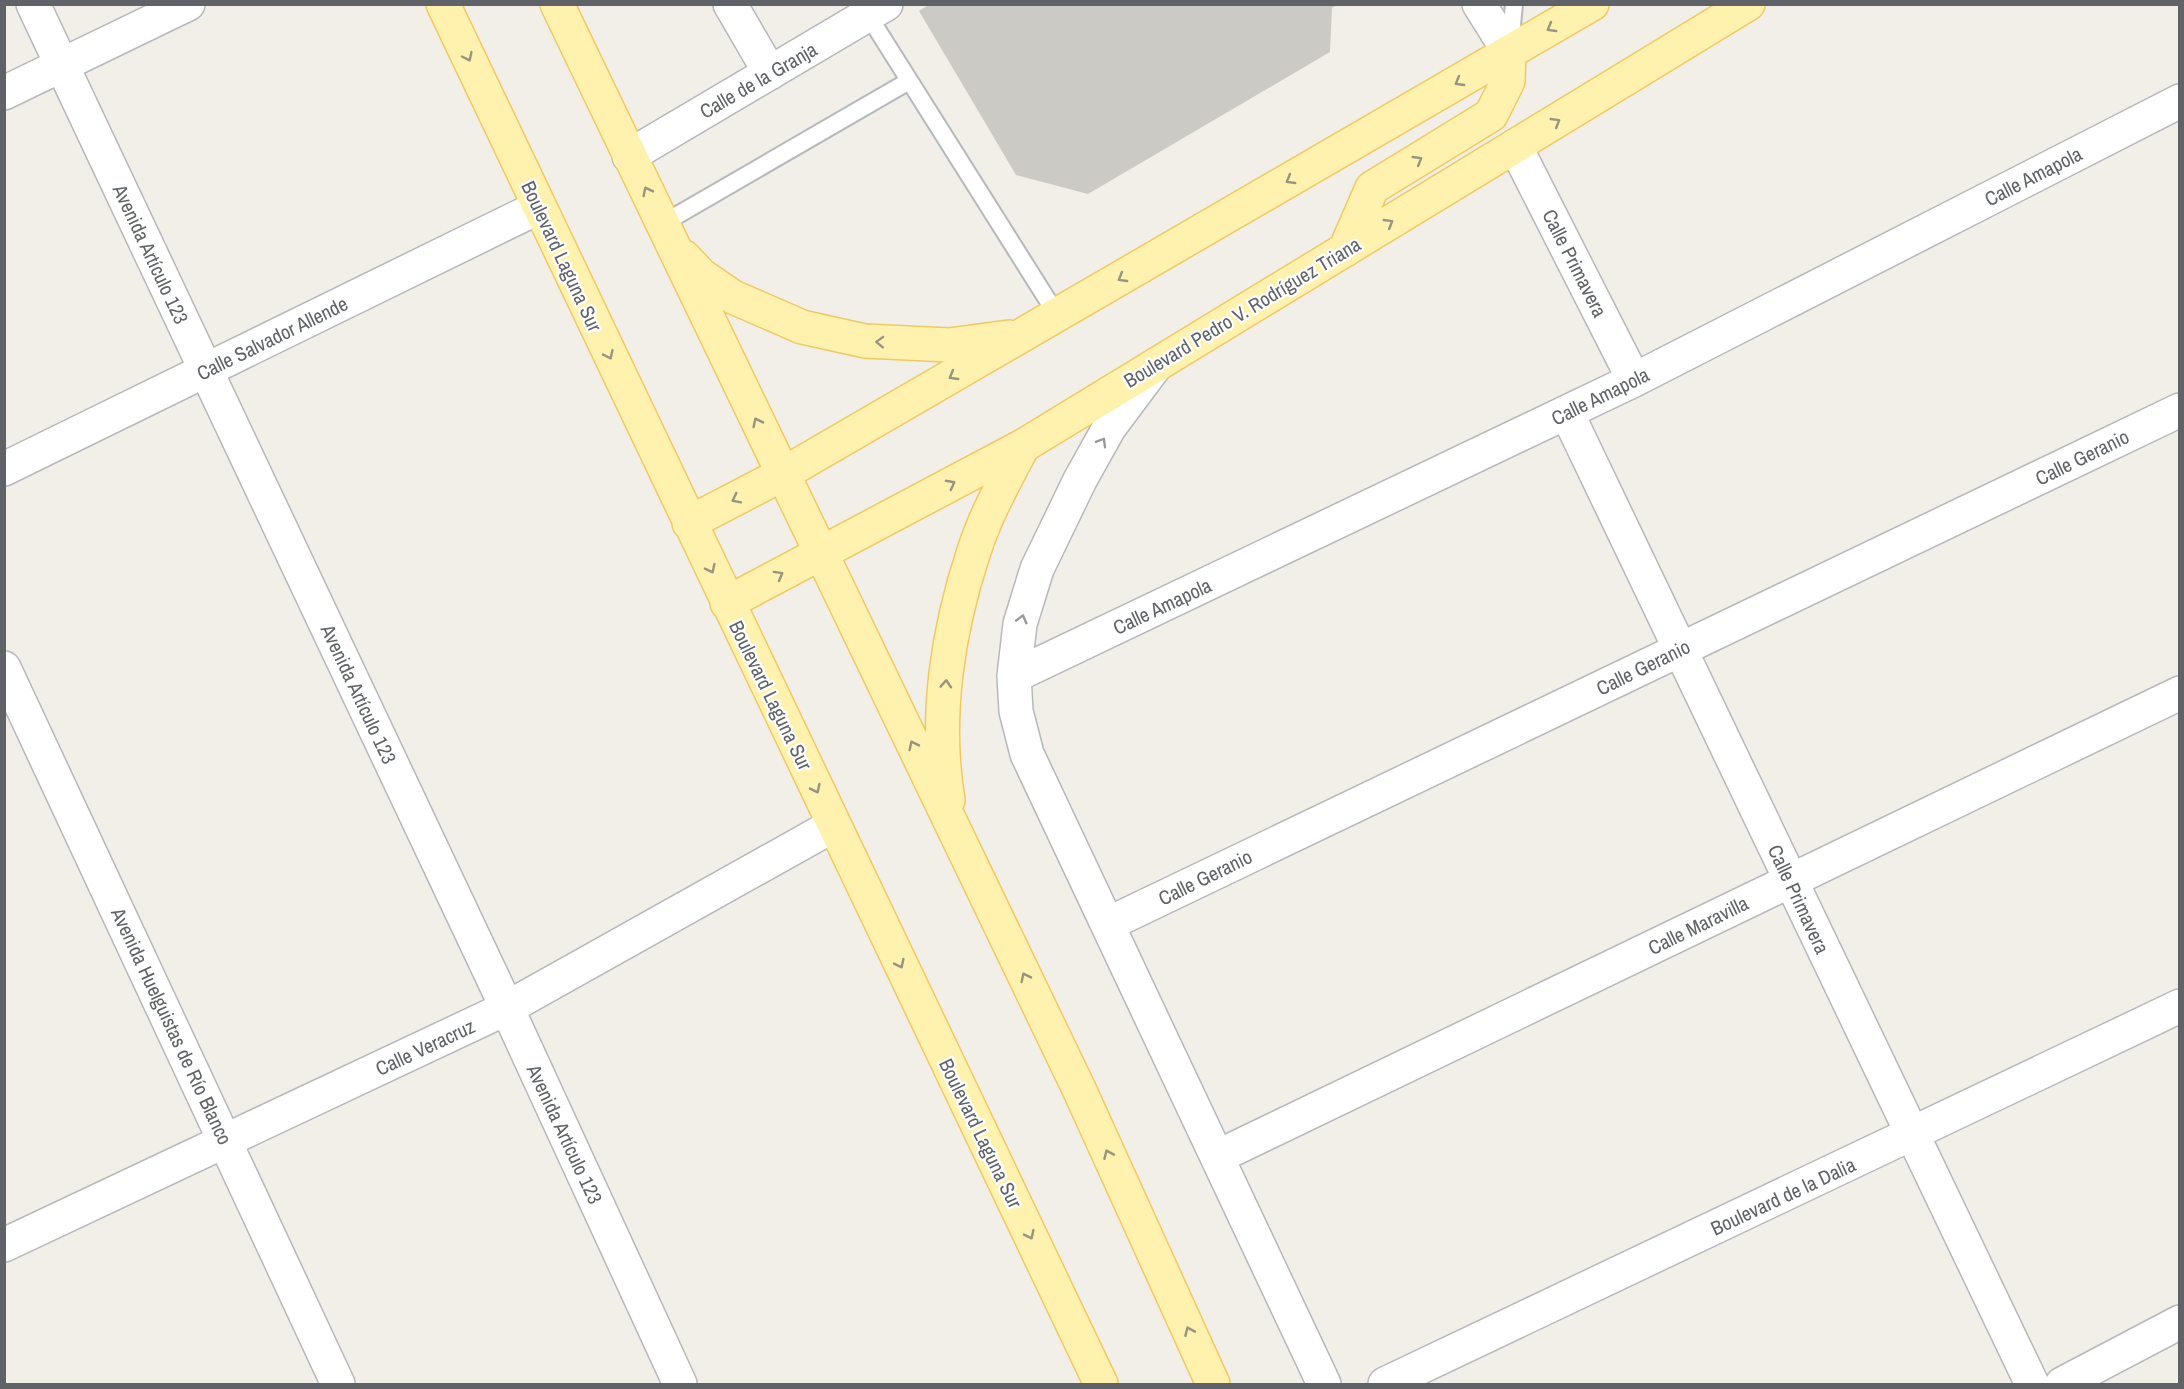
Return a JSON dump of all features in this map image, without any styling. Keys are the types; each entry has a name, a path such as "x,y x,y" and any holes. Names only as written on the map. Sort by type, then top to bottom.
{"main road":[{"name":"Boulevard Laguna Sur","path":"442,4 1101,1384"},
{"path":"557,4 1079,1089 1213,1384"},
{"path":"689,523 783,474 1592,4"},
{"name":"Boulevard Pedro V. Rodríguez Triana","path":"727,603 1023,446 1748,4"},
{"path":"1345,250 1371,188 1491,115 1508,81 1509,52"},
{"path":"667,234 701,275 733,297 802,327 865,341 949,345 1022,335"},
{"path":"952,825 945,781 943,722 947,663 958,605 975,549 998,495 1023,446"}],"street":[{"name":"Avenida Artículo 123","path":"33,4 507,1008 680,1384"},
{"path":"4,93 188,4"},
{"path":"729,4 770,73"},
{"path":"1479,4 1509,52"},
{"name":"Calle de la Granja","path":"629,156 877,10"},
{"name":"Calle Amapola","path":"1014,676 1634,380 2180,101"},
{"name":"Calle Primavera","path":"1515,146 1634,380"},
{"name":"Calle Salvador Allende","path":"4,469 539,207"},
{"path":"1156,365 1109,429 1080,480 1036,569 1020,624 1014,676 1016,711 1027,754 1324,1384"},
{"name":"Calle Geranio","path":"1108,924 2180,410"},
{"name":"Calle Primavera","path":"1567,413 1911,1136 2032,1384"},
{"name":"Avenida Huelguistas de Río Blanco","path":"4,668 338,1384"},
{"name":"Calle Maravilla","path":"1217,1157 2180,693"},
{"name":"Calle Veracruz","path":"4,1245 507,1008 834,825"},
{"name":"Boulevard de la Dalia","path":"1385,1384 1911,1136 2180,1006"},
{"path":"2062,1384 2180,1323"}],"lane":[{"path":"1509,52 1514,4"},
{"path":"877,10 909,81 1057,315"},
{"path":"667,234 909,81"}],"building":[{"path":"930,4 1338,4 1332,8 1330,52 1088,194 1016,175 919,11"}]}
